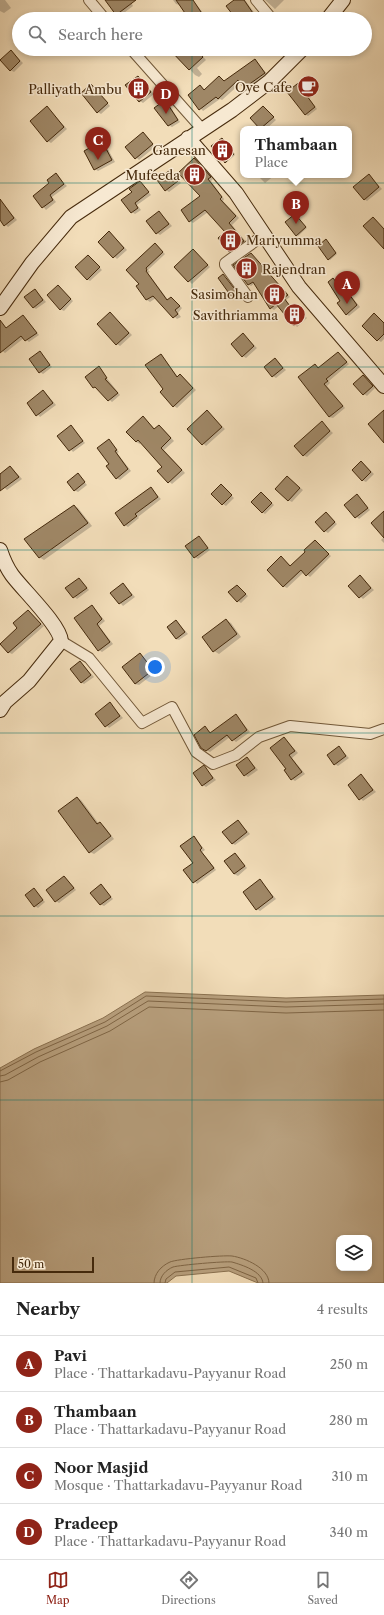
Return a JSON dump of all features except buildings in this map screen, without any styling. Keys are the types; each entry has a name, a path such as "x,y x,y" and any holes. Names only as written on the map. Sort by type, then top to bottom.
{"main road":[{"path":"334,12 343,0"},
{"path":"0,308 32,262 71,217 232,110 270,81 294,56"},
{"path":"188,138 236,193 299,287 384,386"},
{"path":"0,550 11,574 60,634 61,641 29,681 5,702 0,710"}],"street":[{"path":"89,0 99,12"},
{"path":"256,0 266,12"},
{"path":"137,56 202,129"},
{"path":"248,297 224,265 264,234"},
{"path":"61,641 89,658 142,723 172,707 196,752 213,764 236,755 258,737 290,726 370,734 384,729"}],"water":[{"path":"145,992 286,998 384,995 384,1283 258,1283 229,1271 176,1276 167,1283 0,1283 0,1068 34,1049 103,1018"}],"place":[{"name":"Oye Cafe","path":"308,87"},
{"name":"Palliyath Ambu","path":"138,89"},
{"name":"Pradeep","path":"166,114"},
{"name":"Ganesan","path":"222,150"},
{"name":"Noor Masjid","path":"98,160"},
{"name":"Mufeeda","path":"195,175"},
{"name":"Thambaan","path":"296,224"},
{"name":"Mariyumma","path":"231,240"},
{"name":"Rajendran","path":"247,269"},
{"name":"Sasimohan","path":"274,294"},
{"name":"Pavi","path":"347,304"},
{"name":"Savithriamma","path":"294,315"}]}
